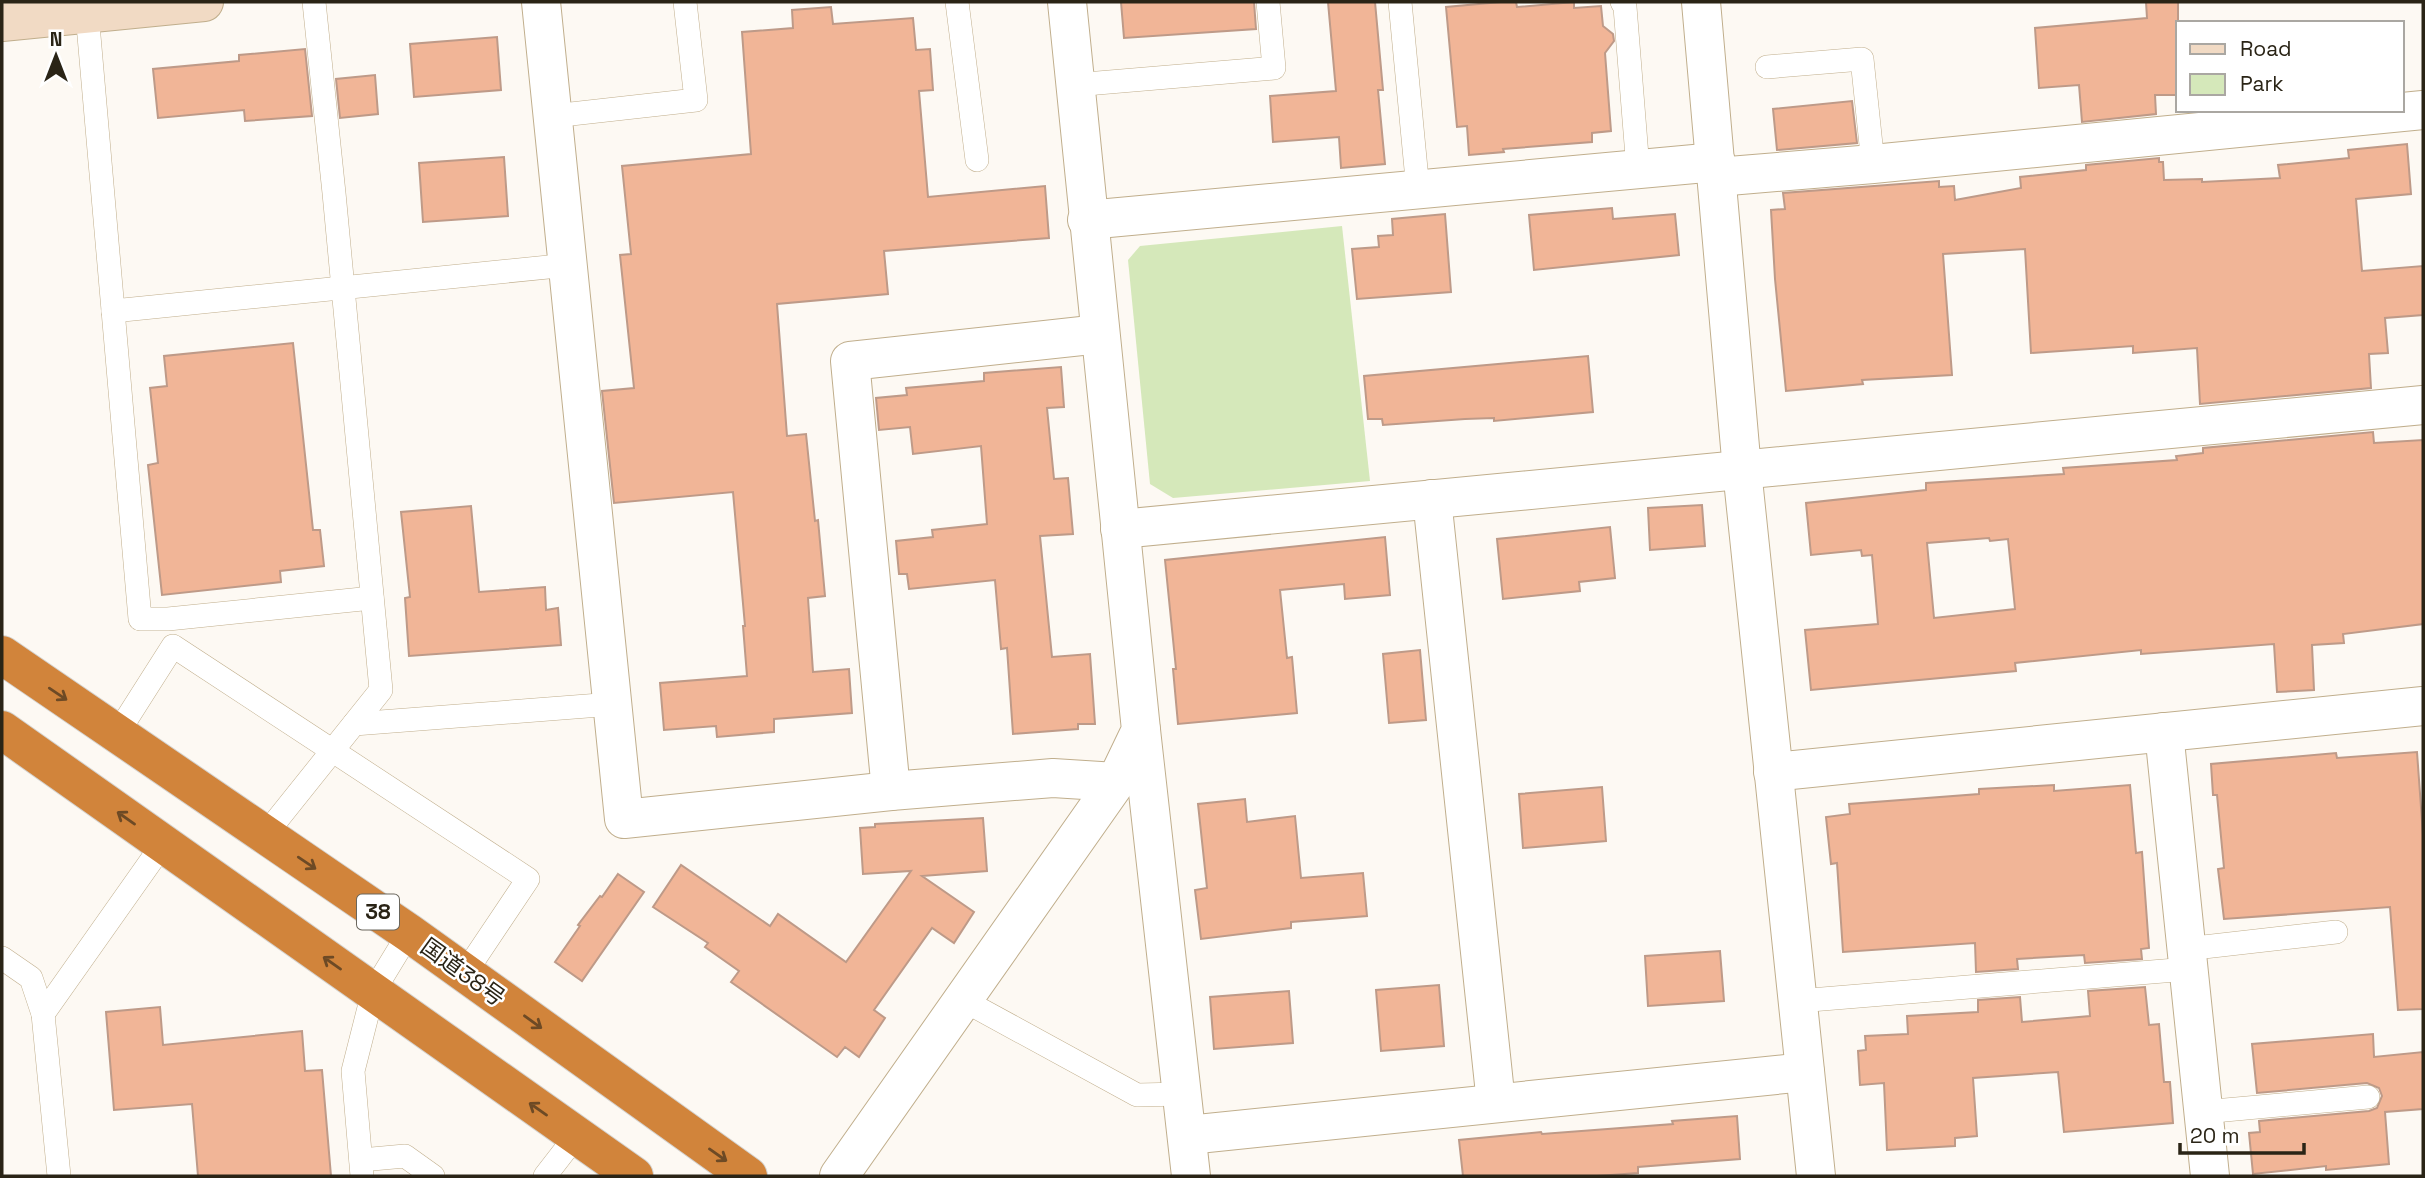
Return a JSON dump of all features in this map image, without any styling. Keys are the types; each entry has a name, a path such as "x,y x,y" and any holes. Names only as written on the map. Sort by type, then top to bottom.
{"highway":[{"name":"国道38号","path":"2,655 409,933 748,1176"},
{"path":"2,730 634,1176"}],"street":[{"path":"2,22 204,2"},
{"path":"541,2 624,819 891,791 1053,778 1116,782"},
{"path":"1067,2 1087,220 1191,1176"},
{"path":"1701,2 1742,470 1816,1176"},
{"path":"2404,112 2423,110"},
{"path":"1087,220 1637,169 1716,170 1873,164 2403,112"},
{"path":"891,791 850,361 1100,334"},
{"path":"1120,529 2423,405"},
{"path":"1433,499 1496,1103"},
{"path":"1773,772 2423,706"},
{"path":"839,1176 1116,782 1141,730"},
{"path":"2164,732 2210,1176"},
{"path":"1188,1135 1805,1072"}],"lane":[{"path":"265,835 381,690 314,2"},
{"path":"553,116 696,100 685,2"},
{"path":"957,2 976,160"},
{"path":"1074,85 1274,68 1268,2"},
{"path":"1399,2 1418,190"},
{"path":"1622,2 1625,7 1637,169"},
{"path":"87,13 140,619 168,619 372,598"},
{"path":"1767,67 1862,59 1873,164"},
{"path":"113,311 568,265"},
{"path":"117,734 173,646 168,619"},
{"path":"173,646 528,878 465,973"},
{"path":"354,724 613,704"},
{"path":"43,1014 163,844"},
{"path":"1798,1001 2187,959 2336,932"},
{"path":"409,933 373,992 353,1071 362,1168 405,1156 433,1176"},
{"path":"2,958 31,978 43,1014 59,1176"},
{"path":"963,1000 1137,1094 1183,1094"},
{"path":"2203,1112 2368,1097"},
{"path":"545,1176 576,1136"}],"green space":[{"path":"1342,226 1370,481 1173,498 1150,484 1128,260 1140,246"}],"building":[{"path":"1121,2 1254,2 1256,29 1124,38"},
{"path":"1328,2 1375,2 1383,90 1378,90 1385,164 1341,168 1339,137 1273,142 1270,96 1336,91"},
{"path":"1516,2 1517,7 1574,2 1574,8 1601,6 1603,26 1613,34 1614,41 1605,53 1611,131 1592,133 1592,142 1503,149 1504,152 1469,155 1467,126 1457,127 1446,7"},
{"path":"2146,2 2178,2 2176,95 2155,95 2156,114 2082,122 2079,85 2039,88 2035,28 2147,18"},
{"path":"831,7 833,24 913,18 916,50 930,49 933,90 919,91 928,197 1045,186 1049,238 884,251 888,294 777,304 787,436 806,434 815,521 818,520 825,596 808,598 813,672 849,669 852,713 774,719 774,732 717,737 716,726 664,730 660,683 747,676 745,626 733,492 614,503 602,391 634,388 620,255 631,254 622,166 751,154 742,32 793,28 792,10"},
{"path":"497,37 501,90 414,97 410,44"},
{"path":"305,49 312,116 245,121 244,110 158,118 153,69 239,61 239,55"},
{"path":"375,75 378,114 340,118 336,79"},
{"path":"1852,101 1857,143 1777,150 1773,109"},
{"path":"2407,144 2411,194 2356,199 2362,271 2423,266 2423,315 2385,318 2388,353 2369,354 2371,388 2200,404 2197,348 2133,353 2133,346 2031,353 2025,249 1943,254 1952,375 1862,380 1863,384 1786,391 1771,210 1785,209 1783,193 1939,181 1939,187 1954,186 1955,200 2021,188 2020,177 2086,170 2086,165 2159,158 2159,162 2163,162 2164,180 2202,179 2202,182 2280,178 2278,165 2349,158 2348,150"},
{"path":"504,157 508,216 423,222 419,163"},
{"path":"1612,208 1613,219 1675,214 1679,255 1534,270 1529,215"},
{"path":"1445,214 1451,292 1357,299 1352,249 1379,247 1378,236 1393,235 1392,219"},
{"path":"293,343 313,530 320,530 324,566 280,571 281,582 162,595 148,465 158,463 150,388 167,386 164,356"},
{"path":"1588,356 1593,412 1494,421 1494,418 1465,419 1383,425 1382,419 1368,419 1364,376"},
{"path":"1061,367 1064,407 1047,408 1054,479 1068,478 1073,534 1040,536 1052,657 1090,654 1095,724 1078,724 1078,729 1013,734 1007,648 1001,649 995,580 909,589 907,574 899,574 896,541 933,537 932,530 987,524 981,446 913,454 910,427 879,430 876,398 907,395 906,388 984,381 984,373"},
{"path":"2373,432 2374,443 2423,440 2423,624 2343,634 2344,643 2312,645 2314,690 2277,692 2274,644 2141,654 2141,650 2015,663 2016,671 1811,690 1805,630 1878,624 1872,555 1862,556 1861,550 1811,555 1806,503 1926,490 1926,483 2064,474 2063,468 2177,460 2176,456 2203,453 2203,448","holes":["1989,538 1990,541 2008,539 2015,609 1934,618 1927,543"]},
{"path":"1702,505 1705,546 1650,550 1648,508"},
{"path":"471,506 479,592 545,587 546,610 558,608 561,645 409,656 405,598 410,597 401,512"},
{"path":"1610,527 1615,578 1579,582 1580,591 1503,599 1497,539"},
{"path":"1385,537 1390,595 1345,599 1344,584 1280,590 1287,658 1292,657 1297,713 1178,724 1173,669 1176,669 1165,560"},
{"path":"1420,650 1426,720 1389,723 1383,654"},
{"path":"2417,752 2423,835 2423,1009 2398,1010 2390,907 2224,919 2218,869 2224,868 2217,795 2213,795 2211,764 2336,753 2337,758"},
{"path":"2054,785 2054,791 2130,785 2136,853 2142,852 2149,948 2141,949 2142,959 2085,963 2084,955 2017,959 2018,969 1976,972 1975,943 1843,952 1837,863 1831,864 1826,817 1850,814 1849,804 1979,794 1979,789"},
{"path":"1602,787 1606,841 1523,848 1519,794"},
{"path":"1245,799 1247,822 1295,816 1301,878 1363,873 1367,916 1291,922 1291,928 1201,939 1195,890 1207,888 1198,804"},
{"path":"983,818 987,871 922,876 974,912 954,943 932,928 874,1010 885,1018 859,1057 845,1047 837,1057 731,982 739,971 705,947 708,943 653,907 681,865 770,926 778,914 846,962 911,871 863,874 860,828 875,827 875,824"},
{"path":"618,874 644,892 582,981 555,962 580,926 578,925"},
{"path":"1720,951 1724,1001 1648,1006 1645,956"},
{"path":"1439,985 1444,1046 1381,1051 1376,990"},
{"path":"2145,987 2149,1025 2159,1024 2164,1082 2170,1082 2173,1123 2064,1132 2058,1072 1973,1078 1977,1136 1955,1138 1955,1146 1887,1150 1884,1083 1860,1085 1858,1051 1866,1050 1865,1036 1908,1034 1907,1016 1978,1012 1978,1000 2020,997 2022,1022 2090,1016 2088,991"},
{"path":"1289,991 1293,1043 1214,1049 1210,997"},
{"path":"160,1007 163,1045 302,1031 305,1071 322,1070 331,1176 198,1176 192,1104 114,1110 106,1012"},
{"path":"2373,1034 2374,1057 2423,1052 2423,1109 2385,1112 2389,1164 2326,1170 2326,1166 2253,1174 2249,1133 2260,1132 2259,1121 2369,1111 2377,1108 2382,1096 2379,1088 2367,1083 2257,1093 2252,1044"},
{"path":"1737,1116 1740,1159 1638,1167 1638,1173 1597,1176 1463,1176 1459,1140 1673,1124 1672,1121"}]}
